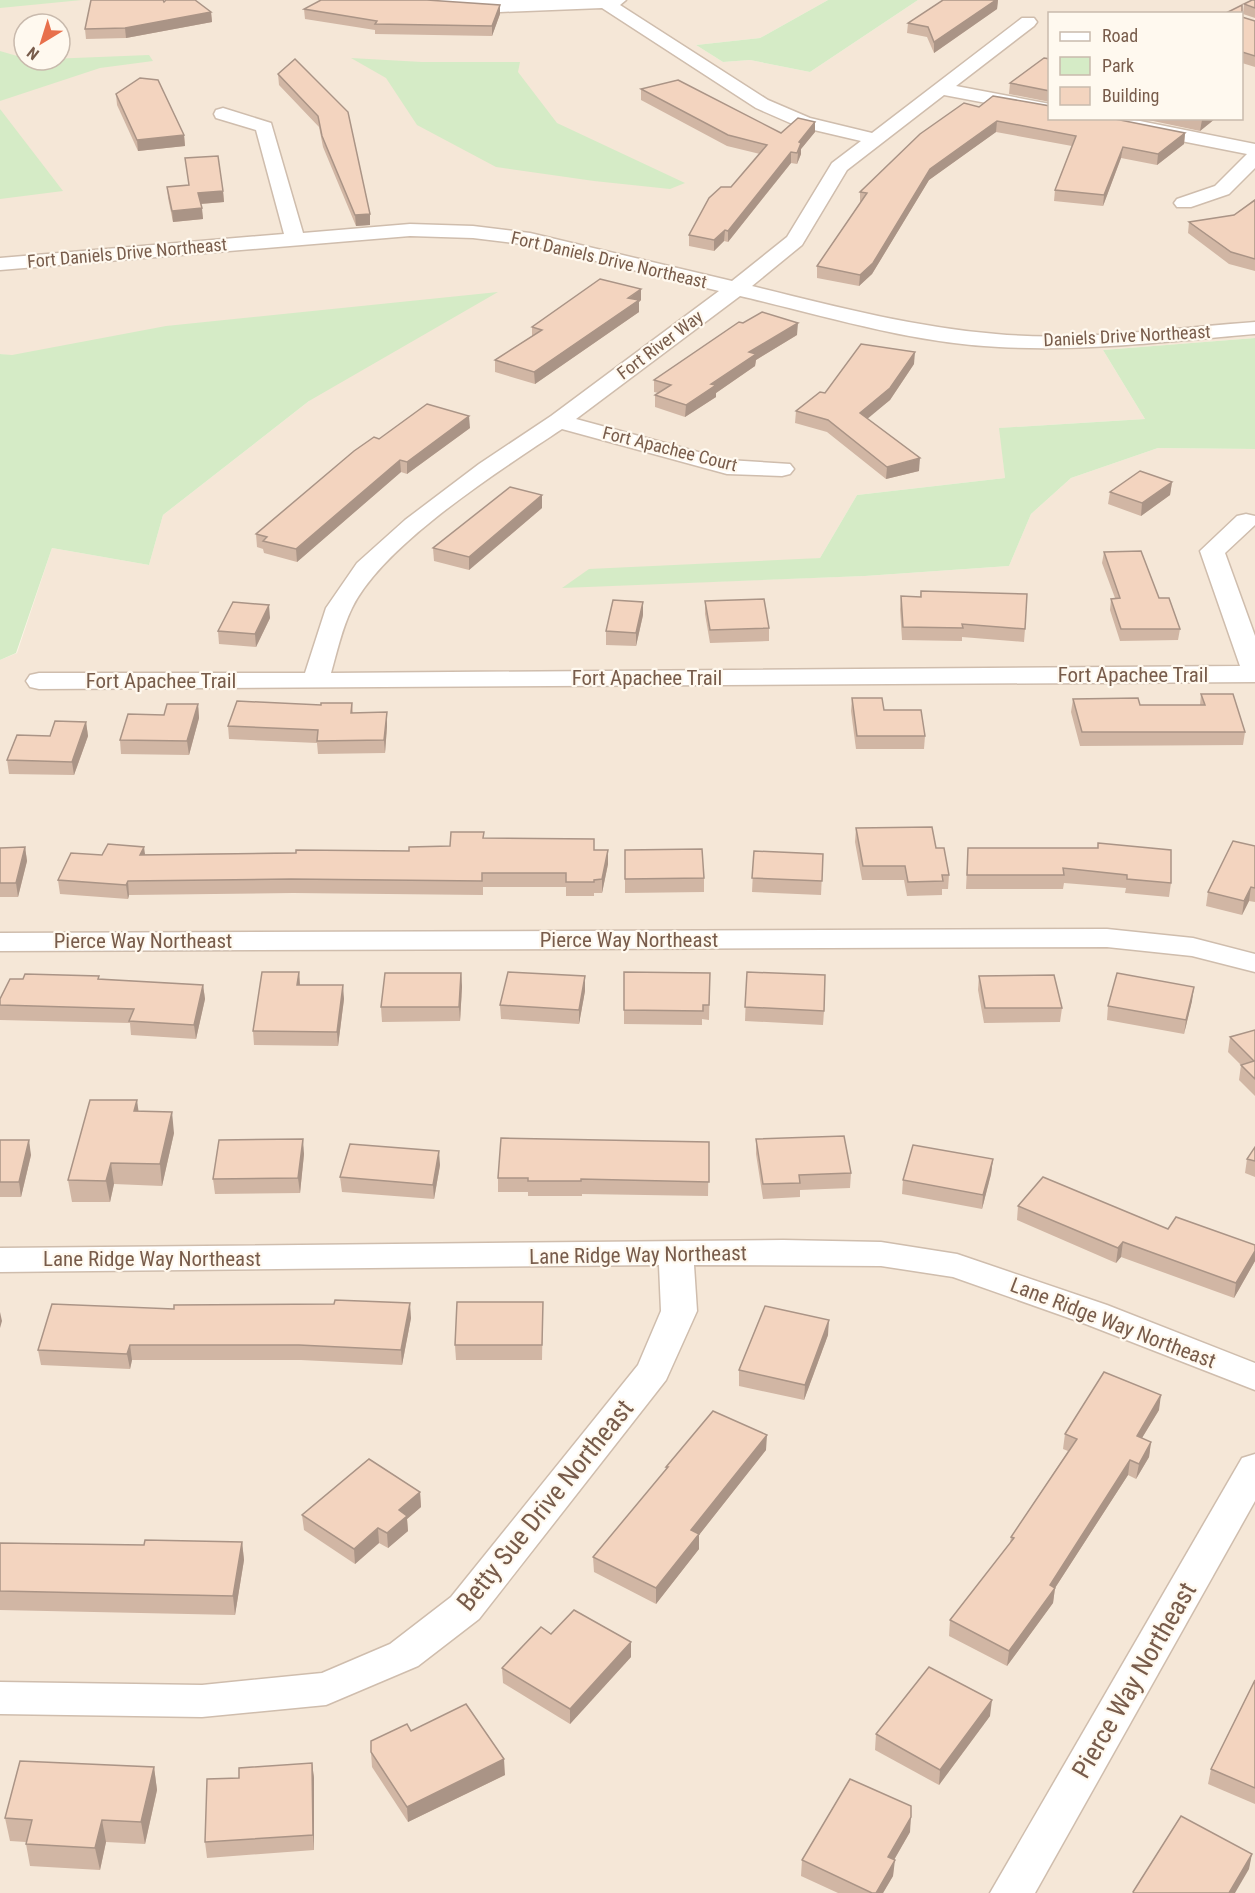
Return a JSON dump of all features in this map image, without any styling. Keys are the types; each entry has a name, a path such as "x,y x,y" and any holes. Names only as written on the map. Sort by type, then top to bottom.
{"street":[{"path":"390,0 428,4 541,7 612,2 762,104 804,122 874,139"},
{"name":"Fort River Way","path":"315,681 339,608 366,568 441,504 487,469 559,421 734,290 795,241 813,207 839,167 1028,22"},
{"path":"942,88 1048,110"},
{"path":"223,114 264,127 295,239"},
{"path":"1105,120 1255,150"},
{"path":"1184,203 1222,190 1255,157"},
{"name":"Fort Daniels Drive Northeast","path":"0,264 410,231 473,232 531,239 734,290 899,328 998,341"},
{"name":"Daniels Drive Northeast","path":"998,341 1070,342 1255,328"},
{"name":"Fort Apachee Court","path":"559,421 727,467 782,469"},
{"path":"1246,520 1212,551 1255,673"},
{"name":"Fort Apachee Trail","path":"39,681 315,681 1255,673"},
{"name":"Pierce Way Northeast","path":"0,942 1107,938 1193,947 1255,963"},
{"name":"Betty Sue Drive Northeast","path":"0,1698 202,1701 326,1689 404,1655 465,1608 653,1371 679,1311 676,1254"},
{"name":"Lane Ridge Way Northeast","path":"0,1260 881,1254 957,1266 1095,1314 1255,1377"},
{"name":"Pierce Way Northeast","path":"1012,1893 1255,1468"}],"shaded area":[{"path":"0,0 828,0 760,38 696,45 723,62 750,60 810,72 918,0 1255,0 1255,338 1103,350 1145,419 1000,428 1005,478 857,495 820,558 563,587 865,576 1009,566 1031,514 1071,478 1158,448 1255,449 1255,1893 0,1893 0,660 17,653 52,548 149,565 163,515 309,401 0,354"}],"green space":[{"path":"0,0 82,0 0,8"},
{"path":"828,0 918,0 810,72 750,60 723,62 696,45 760,38"},
{"path":"0,51 12,54 12,72 72,72 72,58 149,55 153,61 100,68 0,101"},
{"path":"351,58 422,62 520,62 518,72 557,123 685,183 670,189 496,167 417,125 386,78"},
{"path":"0,109 63,191 0,199"},
{"path":"498,292 309,401 163,515 149,565 52,548 16,653 0,660 0,354 12,355 166,326"},
{"path":"1255,338 1255,449 1158,448 1071,478 1031,514 1009,566 865,576 562,588 589,569 820,558 857,495 1005,478 999,428 1145,419 1103,350"}],"building":[{"path":"91,0 163,0 164,2 166,0 195,0 211,12 125,28 85,29"},
{"path":"321,0 427,0 500,5 492,26 375,24 377,21 304,9"},
{"path":"943,0 996,0 934,42 928,27 908,23"},
{"path":"1255,0 1255,8 1244,4"},
{"path":"1242,5 1242,12 1228,12"},
{"path":"1243,17 1255,21 1255,56 1243,52"},
{"path":"1044,58 1048,59 1048,91 1010,83"},
{"path":"295,59 348,112 370,214 355,215 322,136 318,116 278,74"},
{"path":"140,78 158,80 184,135 137,140 116,94"},
{"path":"678,80 781,133 798,118 815,122 799,142 801,143 797,153 791,152 728,231 725,230 714,240 689,235 709,198 721,187 731,187 767,145 728,135 641,89"},
{"path":"993,96 1048,106 1048,120 1120,120 1185,133 1158,154 1123,147 1104,195 1055,190 1076,136 997,121 930,169 873,263 860,275 817,266 867,193 860,192 920,134 964,103 979,107"},
{"path":"218,156 223,191 198,193 202,208 172,211 167,187 189,185 185,158"},
{"path":"1255,200 1255,259 1231,252 1189,222 1234,215"},
{"path":"600,279 641,289 628,298 639,300 534,372 495,360 542,330 532,327"},
{"path":"762,312 798,323 749,352 756,354 711,384 716,385 686,405 655,395 671,385 654,380 739,322 743,323"},
{"path":"861,344 915,352 890,388 860,413 920,458 887,467 828,420 796,411 820,392 825,393"},
{"path":"427,404 469,416 407,462 400,460 296,549 263,541 267,537 256,534 354,451 374,437 379,439"},
{"path":"1140,471 1172,482 1142,503 1110,492"},
{"path":"510,487 542,495 469,557 433,548"},
{"path":"1141,551 1159,598 1169,598 1180,629 1121,629 1111,599 1120,598 1104,552"},
{"path":"921,591 1027,594 1025,629 962,624 963,628 903,627 901,596 921,597"},
{"path":"764,599 769,628 710,630 705,601"},
{"path":"613,600 643,602 636,633 606,631"},
{"path":"233,602 269,605 255,634 218,631"},
{"path":"1201,694 1233,694 1245,732 1082,732 1073,699 1138,698 1140,705 1205,705"},
{"path":"852,698 882,698 884,710 921,710 925,736 857,736"},
{"path":"237,701 321,705 321,703 352,703 351,713 387,712 384,740 317,741 318,730 228,726"},
{"path":"167,704 198,704 187,741 120,740 128,714 164,715"},
{"path":"55,721 86,722 72,762 7,760 17,735 50,736"},
{"path":"932,827 936,848 944,848 949,875 942,875 943,881 908,882 905,866 863,866 856,828"},
{"path":"451,832 484,832 483,838 594,839 594,850 608,850 602,879 594,880 594,882 566,882 566,873 482,873 482,881 291,879 128,881 126,885 58,880 71,853 102,855 108,844 144,847 140,855 296,853 296,850 409,851 409,847 450,846"},
{"path":"1233,841 1255,846 1255,888 1251,887 1244,901 1208,892"},
{"path":"1098,843 1171,850 1171,883 1127,879 1127,875 1063,868 1064,875 967,875 968,848 1098,848"},
{"path":"25,847 16,883 0,883 0,848"},
{"path":"702,849 704,878 625,879 625,850"},
{"path":"754,851 823,854 822,881 752,878"},
{"path":"262,972 299,972 297,985 343,985 337,1032 253,1031"},
{"path":"508,972 585,976 579,1010 500,1005"},
{"path":"624,972 710,973 709,1005 703,1005 703,1011 624,1010"},
{"path":"747,972 825,975 824,1011 745,1007"},
{"path":"385,973 461,973 459,1007 381,1007"},
{"path":"1117,973 1194,987 1186,1020 1108,1006"},
{"path":"25,974 99,976 98,979 203,985 194,1025 129,1021 134,1009 0,1005 0,999 10,979 23,979"},
{"path":"1054,975 1062,1008 985,1008 979,976"},
{"path":"1255,1030 1255,1079 1241,1065 1254,1061 1230,1037"},
{"path":"90,1100 137,1100 134,1111 172,1112 160,1164 111,1163 106,1181 68,1180"},
{"path":"844,1136 851,1173 799,1175 800,1183 763,1184 756,1139"},
{"path":"501,1138 709,1142 709,1182 581,1179 581,1181 528,1181 528,1178 498,1178"},
{"path":"303,1139 298,1178 213,1179 219,1140"},
{"path":"0,1140 29,1140 19,1182 0,1182"},
{"path":"350,1144 439,1151 433,1185 340,1177"},
{"path":"913,1145 993,1159 983,1195 903,1180"},
{"path":"1255,1147 1255,1161 1247,1159"},
{"path":"1043,1177 1168,1229 1176,1217 1255,1245 1255,1251 1236,1283 1123,1242 1118,1248 1018,1206"},
{"path":"335,1300 410,1303 401,1350 299,1345 130,1345 127,1354 38,1350 52,1304 174,1309 174,1305 334,1304"},
{"path":"457,1302 543,1302 542,1345 455,1345"},
{"path":"765,1306 829,1320 805,1385 739,1370"},
{"path":"1104,1372 1161,1395 1137,1436 1151,1442 1139,1464 1130,1460 1050,1585 1055,1588 1009,1651 950,1620 1014,1538 1011,1537 1077,1439 1065,1434"},
{"path":"713,1411 767,1435 691,1530 699,1534 656,1588 593,1557 668,1467 666,1467"},
{"path":"369,1459 420,1492 399,1510 407,1516 387,1533 378,1528 354,1549 302,1515"},
{"path":"145,1540 242,1542 233,1596 0,1591 0,1543 144,1545"},
{"path":"574,1610 631,1642 570,1709 502,1668 541,1627 551,1634"},
{"path":"929,1667 992,1700 940,1770 876,1734"},
{"path":"1255,1680 1255,1788 1211,1769"},
{"path":"466,1704 504,1759 407,1807 371,1752 371,1741 407,1724 411,1731"},
{"path":"20,1761 154,1767 141,1822 102,1820 95,1848 26,1844 32,1820 5,1818"},
{"path":"312,1763 313,1835 205,1842 207,1779 239,1778 239,1768"},
{"path":"850,1779 911,1806 911,1817 888,1857 895,1860 876,1893 802,1860"},
{"path":"1181,1816 1252,1854 1229,1893 1133,1892"}]}
